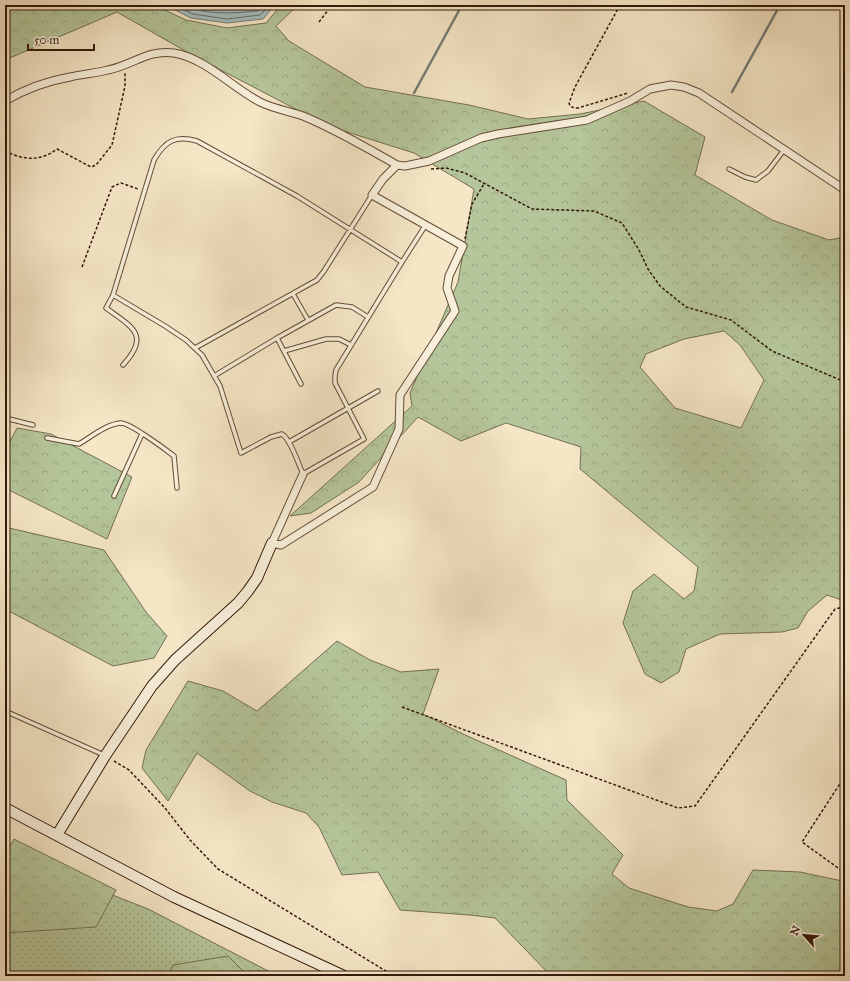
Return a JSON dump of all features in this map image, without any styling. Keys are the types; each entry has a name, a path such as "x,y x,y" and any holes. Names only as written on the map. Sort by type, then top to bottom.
{"street":[{"path":"5,101 38,85 55,80 109,70 153,53 177,53 205,64 245,94 262,103 303,116 344,136 397,165 405,166 429,161 481,138 587,120 630,101 650,89 671,86 684,87 699,93 845,190"},
{"path":"272,544 281,545 373,487 399,429 400,395 455,311 447,288 449,276 463,246 424,226 372,195 383,179 397,165"},
{"path":"57,835 105,756 142,701 164,672 248,592 257,578 304,474"},
{"path":"5,808 174,897 344,976"}],"lane":[{"path":"123,364 132,355 137,345 137,334 126,322 106,308 112,295 154,160 160,149 169,142 188,139 197,141 297,196 402,262"},
{"path":"729,169 745,177 756,180 768,171 784,150"},
{"path":"195,348 317,280 372,195"},
{"path":"112,295 165,326 186,340 202,355 220,386 241,453 278,434 282,434 289,442 304,474 364,439 335,383 336,370 424,226"},
{"path":"293,294 308,320"},
{"path":"214,376 336,305 352,307 368,317"},
{"path":"277,338 301,384"},
{"path":"284,351 326,339 339,339 351,345"},
{"path":"289,442 378,391"},
{"path":"5,418 33,425"},
{"path":"47,438 79,444 107,427 121,423 128,425 174,456 177,488"},
{"path":"114,496 142,434"},
{"path":"5,711 105,756"}],"path":[{"path":"319,22 332,5"},
{"path":"620,5 575,88 569,103 573,108 578,108 631,92"},
{"path":"5,151 22,158 36,159 51,154 57,149 91,167 96,165 112,144 125,86 125,64"},
{"path":"426,170 446,168 460,171 532,209 594,212 622,223 639,250 648,269 660,286 686,307 731,320 772,351 845,382"},
{"path":"82,267 112,187 121,183 144,191"},
{"path":"463,246 472,204 484,184"},
{"path":"402,707 678,808 695,806 835,609 843,607 845,609"},
{"path":"105,756 129,770 165,808 190,840 218,869 394,976"},
{"path":"845,776 802,842 845,873"}],"green space":[{"path":"5,5 154,5 186,20 227,28 266,23 281,5 298,5 276,26 289,41 365,87 469,105 528,119 580,114 644,101 705,137 695,175 772,220 829,240 845,237 845,601 827,595 808,611 798,628 782,632 720,634 686,649 679,672 661,683 645,674 623,623 633,591 654,574 684,599 694,591 698,567 580,469 581,447 506,423 461,441 418,417 359,482 311,513 290,516 412,406 410,393 458,282 474,189 414,153 328,126 194,56 117,12 5,60","holes":["724,331 740,345 764,380 741,428 675,408 640,367 646,354 684,339"]},
{"path":"17,428 51,434 132,477 107,539 5,488 5,451"},
{"path":"5,527 104,550 146,612 167,636 154,658 113,666 5,609"},
{"path":"337,641 370,660 401,672 439,669 423,714 463,734 566,780 567,800 623,855 612,874 629,888 688,907 717,911 733,904 753,870 800,872 842,881 845,883 845,976 551,976 495,918 400,910 378,872 342,875 319,827 306,813 272,802 250,791 197,753 168,801 142,768 146,750 188,681 223,691 257,711"},
{"path":"14,839 116,890 96,927 5,933 5,855"},
{"path":"11,845 49,870 148,909 278,976 5,976 5,849"},
{"path":"228,956 248,976 168,976 173,965"}],"water":[{"path":"165,5 275,5 263,19 227,23 191,18"}],"waterway":[{"path":"414,93 462,5"},
{"path":"732,92 780,5"}]}
